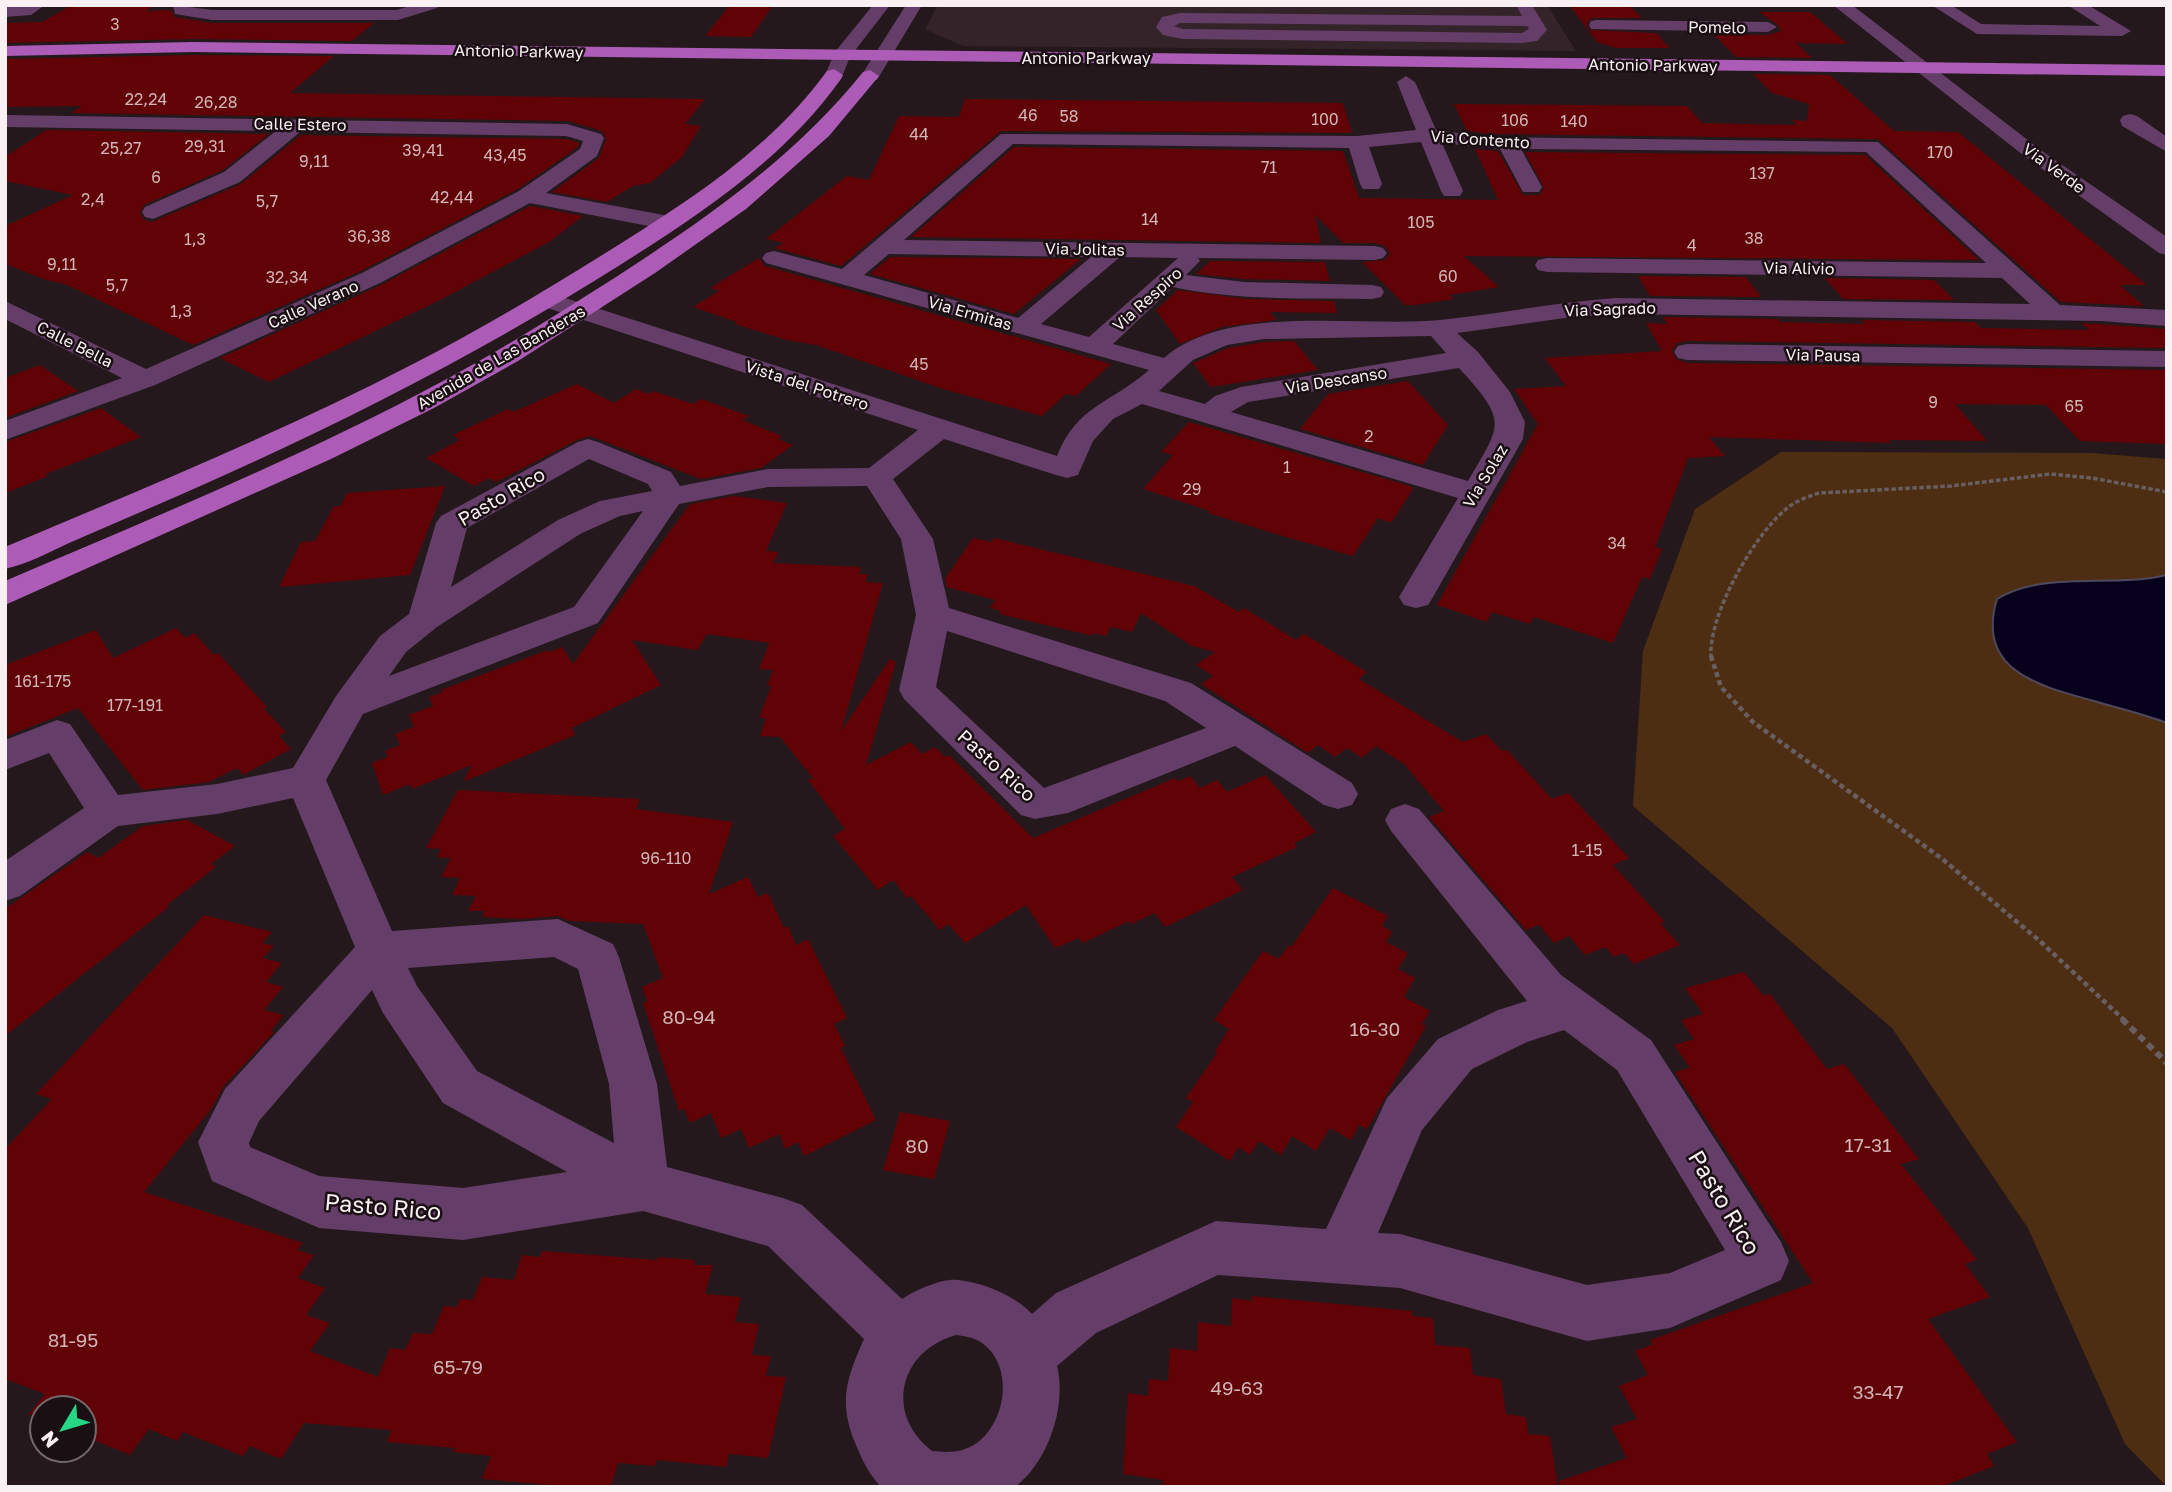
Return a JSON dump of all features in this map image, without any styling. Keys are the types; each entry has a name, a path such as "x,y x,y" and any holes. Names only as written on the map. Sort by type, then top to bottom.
{"main road":[{"path":"1413,62 1454,54 1446,41 1423,37"},
{"path":"1501,38 1464,47 1470,55 1501,63"},
{"name":"Antonio Parkway","path":"5,51 193,47 837,65 870,76 898,76"},
{"name":"Antonio Parkway","path":"812,74 837,65 880,57 2167,71"},
{"name":"Avenida de Las Banderas","path":"5,559 229,463 393,386 547,300 669,223 755,159 808,108 837,65"},
{"path":"5,66 160,66"},
{"name":"Avenida de Las Banderas","path":"5,594 257,484 414,407 580,312 711,225 790,163 842,111 870,76"},
{"path":"1399,82 1433,82"},
{"name":"Antonio Parkway","path":"1569,82 2167,88"}],"street":[{"path":"181,8 212,15 295,10 410,13 431,5"},
{"name":"Avenida de Las Banderas","path":"837,65 882,5"},
{"name":"Avenida de Las Banderas","path":"870,76 914,5"},
{"name":"Pomelo","path":"1648,5 1667,26"},
{"name":"Via Verde","path":"1841,5 1942,86 2138,228 2166,242"},
{"path":"1921,5 1967,6"},
{"path":"1941,6 1976,30 2122,31 2072,6"},
{"path":"5,12 31,8"},
{"path":"1528,13 1538,30 1531,37 1183,34 1169,31 1165,27 1168,21 1180,18 1528,13"},
{"name":"Pomelo","path":"1597,25 1772,32 1752,13"},
{"path":"1399,82 1428,135 1451,191"},
{"path":"2167,120 2127,121 2167,146"},
{"name":"Calle Estero","path":"8,122 297,124 567,130 594,138"},
{"path":"153,212 232,177 297,124"},
{"name":"Via Contento","path":"884,247 1008,138 1357,142 1428,135 1507,143 1871,146 2053,312"},
{"name":"Calle Verano","path":"5,430 145,379 371,278 527,196 590,152 594,138"},
{"path":"1357,142 1371,184"},
{"path":"1507,143 1531,187"},
{"path":"527,196 669,223"},
{"path":"847,278 884,247"},
{"name":"Via Jolitas","path":"884,247 1375,253"},
{"path":"1022,327 1114,250"},
{"name":"Via Respiro","path":"1094,347 1200,250"},
{"path":"1334,253 1408,329"},
{"name":"Via Ermitas","path":"774,258 1167,368"},
{"name":"Via Alivio","path":"1547,265 2006,271"},
{"path":"1591,265 1616,306"},
{"path":"1168,279 1189,284 1229,287 1373,292"},
{"name":"Vista del Potrero","path":"547,300 1067,470"},
{"name":"Via Sagrado","path":"2101,313 2139,306 2167,305"},
{"name":"Via Sagrado","path":"1067,470 1105,447 1130,421 1139,394 1184,354 1201,345 1242,333 1438,328 1572,309 1616,306 2101,313 2167,318"},
{"name":"Calle Bella","path":"5,309 145,379"},
{"path":"1918,312 1959,357"},
{"name":"Via Solaz","path":"1416,597 1508,439 1511,422 1496,392 1438,328"},
{"name":"Via Pausa","path":"1687,352 2167,359"},
{"name":"Via Descanso","path":"1210,415 1225,402 1241,395 1468,358"},
{"path":"1139,394 1475,493"},
{"path":"5,884 108,812 217,799 306,780 349,705 393,644 425,619 569,527 611,508 768,478 876,477 941,427"},
{"name":"Pasto Rico","path":"425,619 452,523 588,447 660,478 670,495"},
{"name":"Pasto Rico","path":"876,477 917,539 933,615 916,690 1035,804 1054,802 1238,730"},
{"path":"349,705 586,615 670,495"},
{"path":"933,615 1178,692 1338,793"},
{"path":"5,756 57,734 108,812"},
{"name":"Pasto Rico","path":"306,780 399,999 460,1087 643,1186 783,1224 900,1335"},
{"name":"Pasto Rico","path":"1025,1356 1076,1313 1216,1248 1401,1261 1587,1313 1670,1300 1762,1261 1634,1055 1545,989 1405,820"},
{"path":"379,951 558,938 597,957 633,1084 643,1186"},
{"name":"Pasto Rico","path":"379,951 242,1105 223,1142 230,1164 319,1202 463,1214 643,1186"},
{"path":"1341,1257 1404,1114 1455,1054 1515,1025 1570,1008"},
{"path":"956,1307 984,1313 1009,1330 1025,1356 1032,1388 1027,1422 1009,1452 983,1474 950,1485 919,1478 893,1458 877,1430 873,1396 882,1362 900,1335 926,1316 956,1307"}],"path":[{"path":"2167,492 2092,478 2050,474 1951,486 1819,494 1802,498 1787,506 1778,516 1731,582 1709,640 1715,678 1755,723 1906,831 1998,905 2106,1002 2167,1063"}],"shaded area":[{"path":"938,5 1547,5 1576,51 963,46 925,29"},
{"path":"1781,452 2091,453 2167,459 2167,1487 2125,1444 2028,1228 1892,1028 1633,806 1643,651 1695,509"},
{"path":"2167,575 2167,723 2034,681 2004,659 1995,643 1993,623 1997,599 2016,590 2057,582 2146,579"}],"building":[{"path":"72,5 154,5 146,11 171,10 175,17 212,23 374,23 352,41 193,39 5,43 5,23 42,22"},
{"path":"256,5 394,5 253,7"},
{"path":"730,5 773,5 751,37 705,36"},
{"path":"1570,6 1630,6 1642,18 1591,18 1587,24 1589,30 1656,33 1670,48 1616,48 1597,42"},
{"path":"1759,12 1810,12 1848,44 1796,43 1812,58 1736,57 1713,34 1768,35 1781,31 1778,25"},
{"path":"193,55 334,56 290,93 705,99 685,124 701,126 682,157 650,183 633,186 607,202 552,192 599,158 606,139 602,131 568,121 71,113 82,106 5,107 5,59"},
{"path":"1753,74 1830,75 1894,131 1958,132 2147,285 2120,285 2144,306 2061,302 1878,139 1489,134 1467,131 1454,104 1687,106 1702,123 1796,125 1792,120 1807,121 1809,104 1772,93"},
{"path":"965,99 1343,103 1352,133 1001,131 841,266 774,248 784,243 766,239 847,176 869,180 899,116 959,117"},
{"path":"46,130 269,134 223,170 144,205 140,213 144,220 152,222 241,184 301,135 566,139 580,143 518,189 361,271 193,345 65,284 46,280 5,264 5,226 73,195 5,181 5,157"},
{"path":"1014,147 1343,151 1359,198 1498,200 1475,149 1498,151 1523,195 1539,195 1544,188 1525,152 1865,155 1979,260 1464,256 1499,287 1449,295 1454,299 1405,305 1362,262 1385,260 1390,253 1385,246 1375,243 1343,243 1315,215 1321,243 911,237"},
{"path":"530,206 583,216 549,242 438,301 269,382 220,358 381,285"},
{"path":"890,257 1081,259 1014,314 870,274"},
{"path":"759,258 765,266 1111,364 1076,396 1066,394 1042,416 946,390 816,345 786,340 735,324 737,322 693,307 719,291 710,288"},
{"path":"1210,261 1325,262 1330,281 1244,279 1196,274"},
{"path":"1638,276 1746,277 1761,297 1650,296"},
{"path":"1825,278 1934,280 1954,300 1843,299"},
{"path":"1178,290 1247,299 1334,301 1337,313 1270,312 1276,320 1222,327 1180,344 1156,310"},
{"path":"1663,317 1865,324 1861,320 1975,322 1981,328 2089,330 2082,323 2167,329 2167,348 1687,341 1677,343 1672,351 1676,359 1687,363 2167,370 2167,444 2080,441 2046,405 1955,404 1987,441 1889,440 1892,443 1709,437 1725,456 1688,458 1655,547 1662,549 1650,579 1642,577 1613,643 1534,617 1530,624 1492,612 1487,622 1437,605 1538,424 1514,389 1566,386 1545,358 1662,351 1646,323 1667,324"},
{"path":"1294,341 1318,370 1211,387 1193,363 1228,348 1264,342"},
{"path":"40,365 78,391 5,418 5,378"},
{"path":"1408,381 1448,425 1423,465 1300,429 1328,394"},
{"path":"577,384 614,403 636,389 649,394 653,391 693,404 701,399 749,416 742,420 782,436 778,439 793,445 761,468 701,479 590,436 577,440 496,482 489,478 474,486 426,458 460,440 453,435 508,409 513,412"},
{"path":"101,408 141,437 5,493 5,442"},
{"path":"1189,422 1413,489 1391,523 1378,518 1353,556 1279,535 1143,489 1173,455 1161,452"},
{"path":"445,486 410,575 279,587 301,542 315,541 334,506 341,506 347,493"},
{"path":"734,496 787,503 766,551 779,552 773,563 861,567 859,574 868,574 866,582 883,583 841,731 890,659 896,662 866,765 911,742 922,754 935,747 945,757 949,755 1033,838 1175,778 1178,781 1190,776 1200,788 1217,780 1227,792 1265,775 1316,832 1294,843 1297,847 1232,877 1243,890 1165,927 1155,913 1131,924 1129,921 1083,943 1079,938 1055,948 1026,905 965,943 948,924 940,930 911,896 907,898 893,880 878,890 833,836 845,829 808,780 813,778 780,737 760,736 766,718 759,718 771,686 767,686 773,670 759,669 769,643 707,634 697,650 632,640 661,685 572,728 575,735 463,782 472,765 412,789 410,784 383,795 372,763 388,757 385,751 400,745 395,734 414,727 409,715 433,706 429,697 443,692 441,690 548,650 549,652 562,647 573,664 690,504"},
{"path":"973,538 992,542 994,538 1194,586 1239,612 1244,608 1296,640 1304,634 1367,672 1359,679 1463,742 1486,734 1502,751 1507,750 1552,799 1568,793 1629,858 1613,865 1665,922 1660,923 1680,945 1634,964 1624,953 1614,957 1605,947 1585,955 1569,936 1554,943 1539,925 1526,930 1429,817 1444,811 1404,764 1376,746 1362,758 1347,748 1335,757 1318,745 1308,753 1201,684 1213,676 1196,665 1215,652 1192,646 1141,613 1132,632 1111,627 1106,636 1094,633 1093,636 999,614 1001,611 990,608 995,600 947,587 945,579"},
{"path":"176,628 185,638 194,633 214,655 218,653 267,707 264,709 286,732 279,736 291,749 243,775 237,768 209,782 143,790 78,708 5,737 5,665 96,630 113,658"},
{"path":"458,790 640,799 636,809 733,822 709,894 748,877 758,897 768,893 784,928 788,926 796,945 808,939 847,1018 834,1024 845,1046 841,1048 876,1120 804,1156 798,1142 785,1149 779,1134 749,1148 741,1129 721,1138 711,1113 690,1123 684,1109 679,1111 643,1003 647,1001 642,987 663,978 643,924 569,921 558,916 520,919 482,917 485,911 468,911 476,896 452,895 460,878 441,877 451,858 437,857 441,849 426,848"},
{"path":"187,820 235,846 211,864 216,867 167,905 170,906 5,1036 5,909 87,852 98,858 143,826"},
{"path":"1333,888 1388,916 1382,926 1392,932 1386,942 1408,953 1398,969 1415,978 1404,997 1430,1011 1422,1024 1426,1026 1367,1129 1359,1125 1351,1140 1330,1128 1316,1151 1292,1136 1281,1155 1259,1141 1250,1155 1238,1147 1230,1161 1176,1127 1193,1102 1186,1098 1217,1053 1215,1051 1229,1029 1214,1020 1263,951 1279,959 1289,945 1291,947"},
{"path":"204,915 272,932 262,943 274,946 263,958 282,963 266,982 283,987 264,1010 284,1015 271,1031 274,1032 223,1087 212,1108 144,1192 303,1243 297,1250 314,1255 298,1278 325,1288 306,1315 330,1323 310,1351 378,1377 390,1348 405,1350 413,1333 432,1334 444,1306 457,1307 460,1299 473,1300 482,1277 514,1280 522,1255 540,1257 542,1251 657,1260 658,1257 695,1260 694,1265 713,1265 705,1294 741,1297 735,1322 759,1324 752,1355 771,1356 766,1376 786,1377 768,1458 729,1454 726,1467 657,1460 655,1466 618,1463 611,1487 570,1487 482,1479 491,1456 453,1452 455,1448 387,1442 391,1430 304,1423 281,1459 250,1446 243,1456 183,1432 177,1441 149,1429 130,1455 98,1442 98,1394 45,1394 5,1379 5,1149 52,1099 36,1094"},
{"path":"1744,972 1764,996 1770,994 1827,1069 1844,1064 1919,1159 1901,1164 1977,1260 1965,1264 1990,1297 1928,1319 2017,1442 1987,1454 1994,1466 1941,1487 1560,1487 1559,1481 1627,1458 1611,1427 1637,1419 1619,1386 1648,1375 1635,1351 1653,1344 1650,1340 1813,1283 1675,1072 1690,1068 1674,1045 1694,1039 1681,1020 1703,1014 1685,988"},
{"path":"900,1112 950,1121 934,1179 883,1170"},
{"path":"1252,1296 1412,1311 1412,1316 1433,1318 1435,1345 1470,1348 1473,1375 1501,1379 1506,1414 1526,1417 1528,1434 1550,1436 1558,1487 1163,1487 1163,1480 1123,1474 1128,1393 1148,1396 1149,1379 1168,1381 1170,1348 1197,1351 1198,1322 1231,1326 1232,1298 1252,1301"}]}
